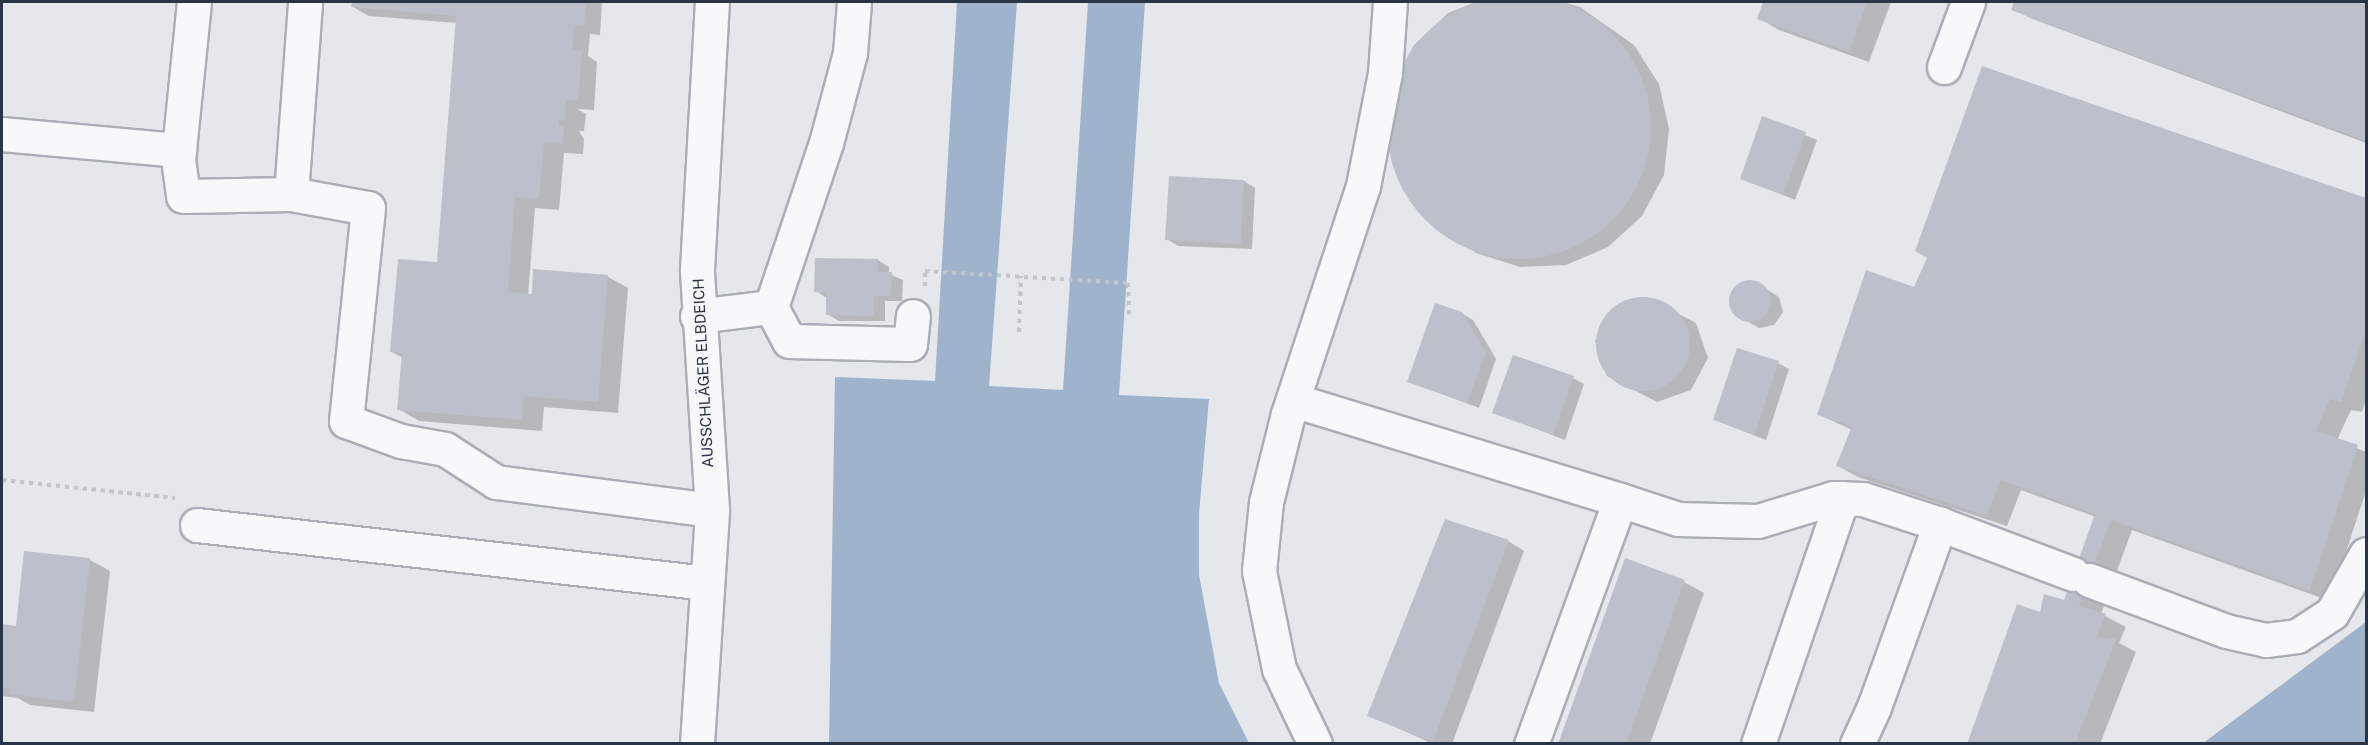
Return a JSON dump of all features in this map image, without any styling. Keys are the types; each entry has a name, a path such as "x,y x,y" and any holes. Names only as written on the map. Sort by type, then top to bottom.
{"street":[{"path":"194,2 179,150 183,196 291,194 368,208 346,421 401,441 445,448 496,482 712,510"},
{"path":"291,194 305,2"},
{"name":"AUSSCHLÄGER ELBDEICH","path":"697,744 712,510 697,316 712,2"},
{"path":"854,2 850,53 826,143 771,308 789,341 910,344 913,316"},
{"path":"1316,744 1279,669 1259,571 1266,502 1293,400 1363,186 1385,73 1389,2"},
{"path":"1944,67 1968,2"},
{"path":"2,134 179,150"},
{"path":"697,316 771,308"},
{"path":"1293,400 1678,519 1758,521 1842,498 1863,499 1940,524 2226,631 2266,640 2297,636 2332,613 2367,554"},
{"path":"1758,744 1842,498"},
{"path":"1531,744 1620,500"},
{"path":"191,512 707,583"},
{"path":"1857,744 1874,707 1940,524"}],"path":[{"path":"925,271 1128,283 1129,318"},
{"path":"1019,332 1020,276"},
{"path":"2,480 191,512"}],"water":[{"path":"957,2 1017,2 989,386 1063,390 1088,2 1145,2 1119,395 1209,399 1199,514 1199,575 1219,683 1249,743 829,743 835,377 935,381"},
{"path":"2366,622 2366,743 2203,743"}],"building":[{"path":"1532,-5 1545,-3 1581,10 1603,25 1621,43 1641,76 1649,101 1651,127 1649,153 1636,189 1621,211 1603,229 1581,244 1545,257 1506,259 1493,257 1457,244 1435,229 1417,211 1402,189 1389,153 1387,114 1389,101 1402,65 1417,43 1435,25 1457,10 1493,-3"},
{"path":"352,2 586,2 584,26 574,25 572,50 582,51 578,101 566,100 565,120 559,120 559,125 564,125 563,144 544,142 539,199 515,197 508,292 532,294 533,269 608,275 598,402 524,396 522,420 397,410 402,353 390,352 398,259 437,262 456,16 351,7"},
{"path":"1763,2 1867,2 1849,52 1757,19"},
{"path":"2014,2 2366,2 2366,141 2011,10"},
{"path":"1982,66 2366,198 2366,331 2341,402 2330,399 2316,431 2358,445 2310,591 2111,520 2079,606 2106,614 2096,637 2116,639 2075,744 1967,744 2017,604 2040,612 2044,594 2064,600 2095,514 2000,480 1987,516 1836,466 1852,426 1817,415 1866,270 1914,287 1927,258 1915,251"},
{"path":"1762,116 1806,132 1783,195 1740,179"},
{"path":"1169,176 1244,180 1241,244 1165,240"},
{"path":"815,258 878,259 878,272 892,272 891,296 874,296 874,316 826,315 826,292 814,292"},
{"path":"1750,280 1765,286 1771,301 1765,316 1750,322 1735,316 1729,301 1735,286"},
{"path":"1643,297 1661,301 1676,311 1686,326 1690,344 1686,362 1676,377 1661,387 1643,391 1625,387 1610,377 1600,362 1596,344 1600,326 1610,311 1625,301"},
{"path":"1435,303 1462,312 1486,352 1467,403 1407,382"},
{"path":"1737,348 1779,361 1755,434 1713,420"},
{"path":"1513,355 1574,376 1553,435 1492,413"},
{"path":"1445,519 1509,540 1433,742 1367,716"},
{"path":"24,551 90,558 74,702 8,694 9,689 2,688 2,624 16,626"},
{"path":"1625,558 1685,580 1626,744 1558,744"}]}
